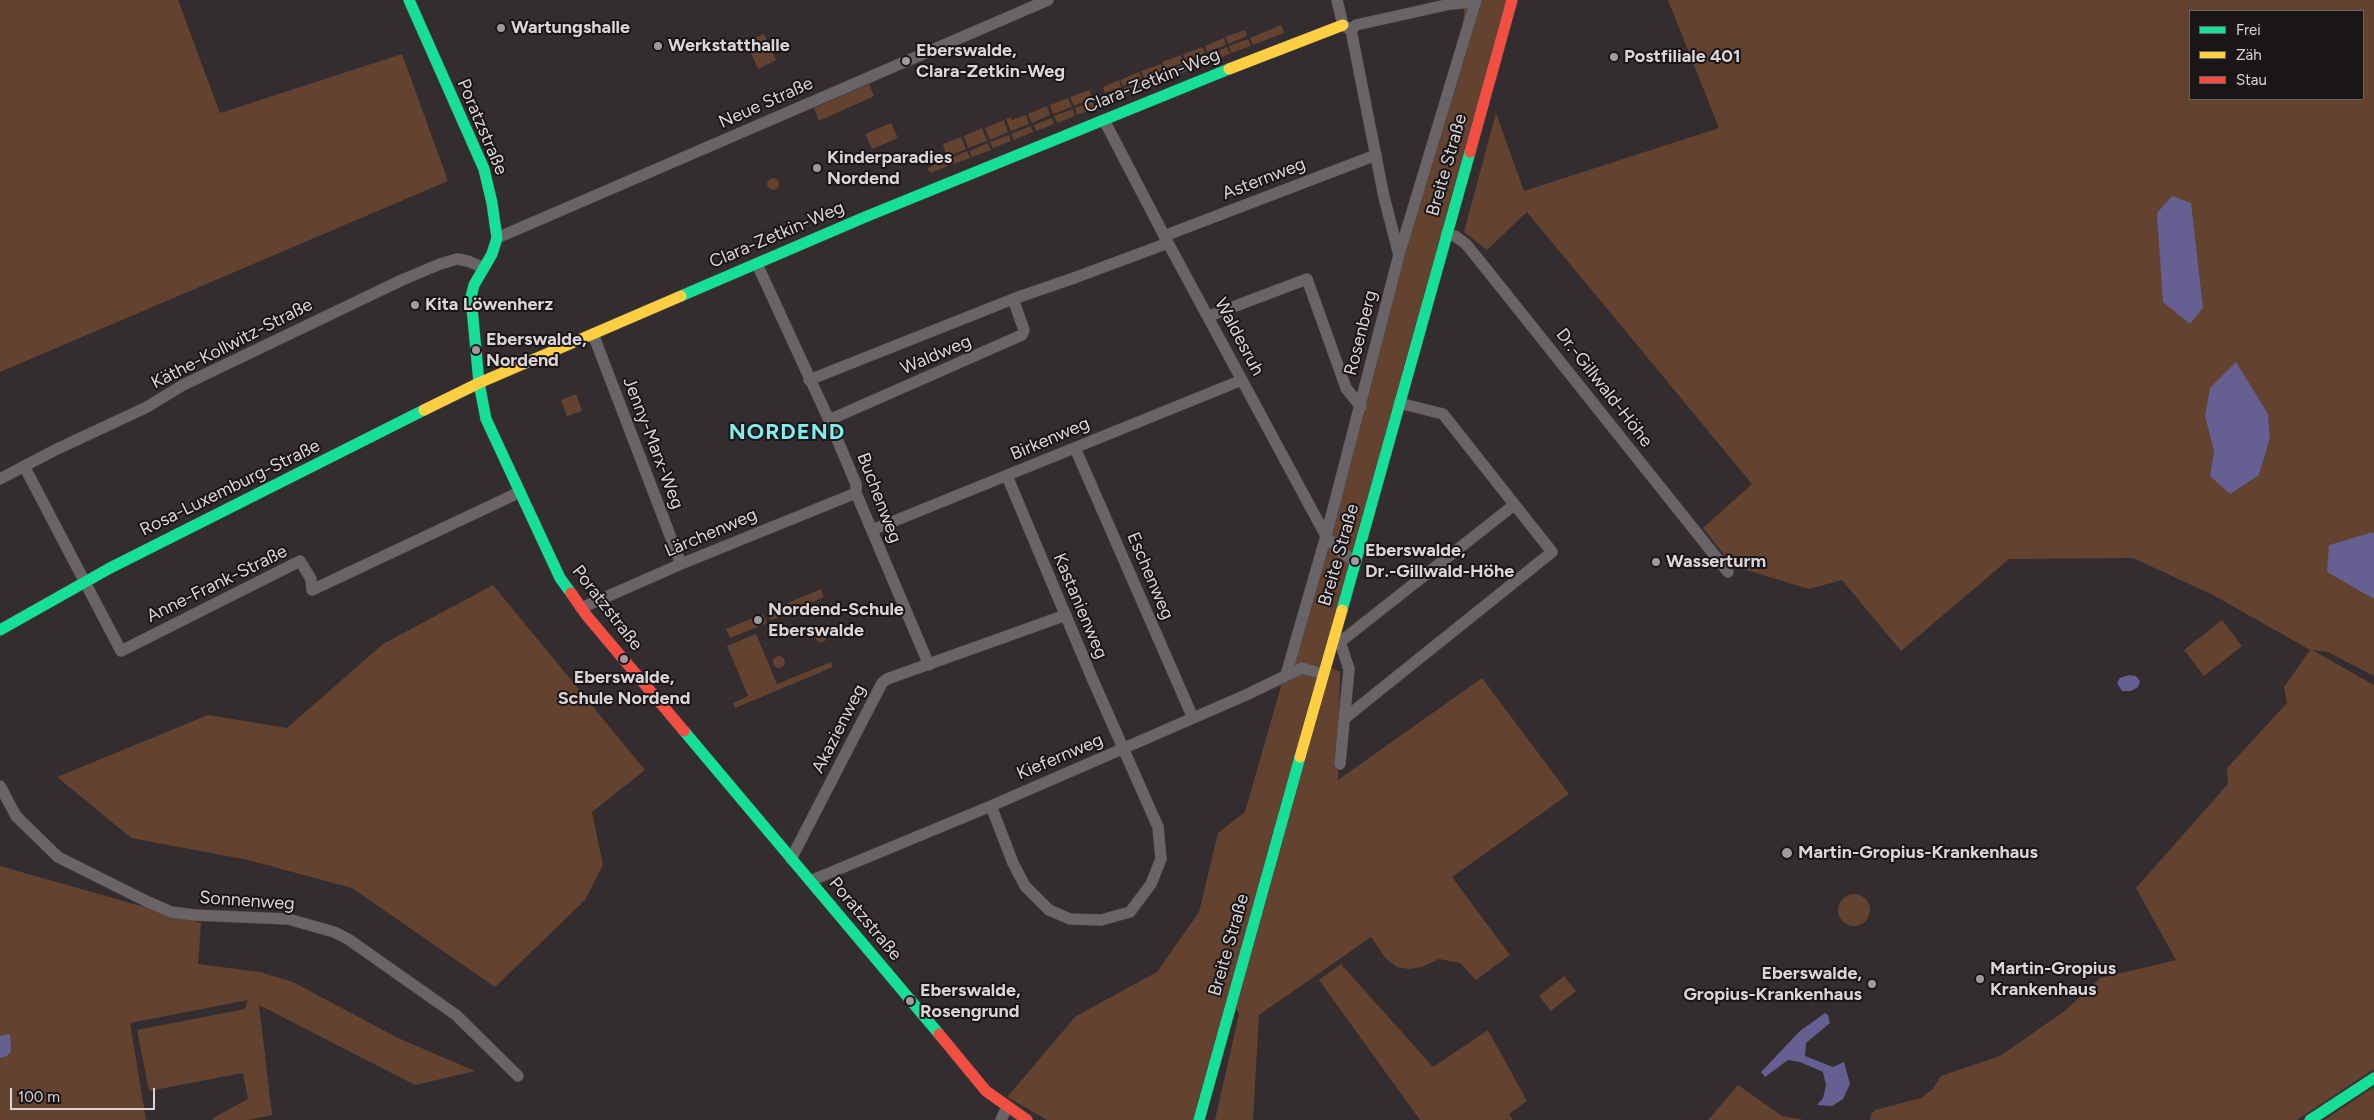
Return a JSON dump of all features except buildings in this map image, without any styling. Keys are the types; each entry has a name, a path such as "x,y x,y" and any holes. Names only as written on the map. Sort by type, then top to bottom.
{"street":[{"name":"Poratzstraße","path":"409,0 484,168 497,238 492,254 474,285 472,298 479,383 486,419 560,578 581,608 986,1091 1027,1120"},
{"name":"Neue Straße","path":"497,238 1048,0"},
{"name":"Rosenberg","path":"1286,675 1361,407 1399,255 1347,28 1338,0"},
{"name":"Breite Straße","path":"1199,1120 1324,674 1337,641 1356,561 1399,403 1512,0"},
{"path":"1347,28 1436,7 1476,1 1399,255"},
{"name":"Clara-Zetkin-Weg","path":"479,383 865,217 1291,44 1347,28"},
{"name":"Waldesruh","path":"1104,120 1326,536 1341,552 1356,561"},
{"name":"Asternweg","path":"1166,239 1376,155"},
{"name":"Dr.-Gillwald-Höhe","path":"1446,234 1455,236 1466,244 1728,572"},
{"name":"Waldweg","path":"809,380 1013,299 1074,278 1166,239"},
{"name":"Käthe-Kollwitz-Straße","path":"0,479 147,406 189,382 428,269 458,259 484,268"},
{"name":"Buchenweg","path":"756,264 829,420 856,484 856,493 929,664"},
{"path":"1209,316 1307,279 1346,388 1361,407"},
{"name":"Waldweg","path":"829,420 1022,335 1024,330 1013,299"},
{"name":"Jenny-Marx-Weg","path":"593,334 681,564"},
{"name":"Birkenweg","path":"872,530 1242,380"},
{"name":"Rosa-Luxemburg-Straße","path":"0,630 110,568 479,383"},
{"path":"1345,718 1552,552 1442,414 1399,403"},
{"name":"Eschenweg","path":"1075,448 1193,718"},
{"path":"24,466 85,582"},
{"name":"Kastanienweg","path":"1007,476 1124,748"},
{"name":"Anne-Frank-Straße","path":"85,582 121,651 300,561 310,579 312,590 520,492"},
{"name":"Lärchenweg","path":"581,608 681,564 856,493"},
{"path":"1340,764 1349,669 1337,641 1514,504"},
{"name":"Akazienweg","path":"791,859 882,683 887,678 1066,615"},
{"name":"Kiefernweg","path":"810,881 991,806 1302,668 1324,674"},
{"path":"991,806 1013,863 1025,886 1049,910 1070,919 1101,920 1130,912 1151,884 1161,859 1161,845 1158,827 1124,748"},
{"name":"Sonnenweg","path":"0,786 16,816 58,857 170,912 194,915 288,919 326,929 348,939 456,1015 518,1076"},
{"path":"2310,1120 2374,1078"},
{"path":"1001,1120 1007,1107"}],"shaded area":[{"path":"0,0 178,0 220,113 402,54 448,181 0,372"},
{"path":"1465,0 1507,0 1194,1120 1047,1120 1007,1097 1076,1016 1157,972 1199,912 1218,833 1245,812 1327,525 1463,26"},
{"path":"1668,0 2374,0 2374,533 2329,545 2374,599 2374,676 2328,652 2312,650 2374,685 2374,1069 2297,1120 1870,1120 1871,1114 1875,1110 1921,1098 1933,1089 1941,1076 2000,1056 2066,1010 2100,978 2176,960 2136,888 2228,784 2227,768 2287,703 2284,687 2310,650 2213,595 2133,558 2009,559 1901,651 1842,580 1809,589 1733,566 1703,528 1752,484 1527,212 1487,250 1464,232 1496,113 1524,191 1719,128","holes":["2268,414 2270,438 2259,475 2210,476 2214,451"]},
{"path":"1281,25 1284,33 1253,45 1250,38"},
{"path":"1245,30 1247,36 1228,44 1225,37"},
{"path":"764,34 776,60 758,69 746,42"},
{"path":"1224,38 1226,45 1207,52 1205,46"},
{"path":"1248,39 1251,46 1231,53 1229,46"},
{"path":"1202,47 1205,53 1186,61 1183,54"},
{"path":"1227,47 1230,54 1211,61 1208,55"},
{"path":"1181,55 1184,62 1165,69 1162,62"},
{"path":"1206,56 1209,62 1189,70 1187,63"},
{"path":"1161,64 1163,71 1144,78 1141,71"},
{"path":"1185,64 1187,71 1168,78 1165,71"},
{"path":"1139,72 1142,79 1123,86 1120,80"},
{"path":"1164,72 1167,79 1147,86 1145,80"},
{"path":"1119,80 1121,87 1105,93 1103,87"},
{"path":"1143,81 1145,87 1126,95 1124,88"},
{"path":"869,84 874,96 819,121 814,108"},
{"path":"1122,89 1125,96 1108,102 1106,96"},
{"path":"1089,90 1092,98 1074,106 1070,97"},
{"path":"1068,98 1072,107 1053,114 1050,105"},
{"path":"1093,101 1096,108 1077,115 1075,108"},
{"path":"1047,106 1050,115 1032,123 1028,114"},
{"path":"1073,109 1075,116 1057,123 1054,116"},
{"path":"1026,115 1029,124 1011,131 1006,119 1011,117 1012,120"},
{"path":"1052,118 1054,124 1036,131 1034,125"},
{"path":"1004,120 1008,132 990,140 985,128"},
{"path":"891,123 898,138 872,149 865,134"},
{"path":"1031,126 1033,132 1014,140 1011,134"},
{"path":"982,128 987,141 968,148 964,136"},
{"path":"1009,135 1011,141 993,148 990,142"},
{"path":"961,137 966,149 947,157 943,144"},
{"path":"988,143 991,150 972,157 969,151"},
{"path":"967,151 970,158 951,165 949,159"},
{"path":"946,160 948,166 931,173 927,168"},
{"path":"773,178 779,184 773,190 767,184"},
{"path":"2172,196 2191,203 2203,308 2190,324 2163,302 2157,213"},
{"path":"2236,362 2268,414 2270,438 2259,475 2230,494 2210,476 2214,451 2205,416 2210,388"},
{"path":"576,394 582,411 567,416 561,400"},
{"path":"2374,533 2374,599 2327,572 2329,545"},
{"path":"493,585 645,770 592,812 603,865 585,900 495,987 352,888 248,860 131,838 57,777 208,715 287,728 383,644"},
{"path":"821,589 824,597 771,620 767,612"},
{"path":"763,614 767,623 730,638 726,629"},
{"path":"2222,620 2242,646 2204,676 2184,650"},
{"path":"821,631 827,637 821,643 815,637"},
{"path":"756,634 777,684 831,662 833,667 735,708 733,703 748,696 727,646"},
{"path":"777,656 781,656 785,662 781,668 777,668 773,664 773,660"},
{"path":"1331,668 1340,672 1338,780 1482,678 1569,794 1452,877 1510,955 1476,980 1460,963 1439,959 1422,967 1409,969 1397,967 1387,960 1371,937 1259,1015 1253,1120 1215,1120 1239,1014 1235,1006"},
{"path":"2129,675 2136,676 2140,681 2138,687 2131,691 2122,691 2117,683 2120,678"},
{"path":"0,866 201,923 198,964 260,972 293,982 398,1038 475,1071 415,1085 259,1005 272,1115 248,1120 213,1120 213,1118 248,1099 243,1073 149,1091 137,1030 245,1009 248,1000 130,1023 146,1120 0,1120"},
{"path":"1854,894 1866,898 1870,910 1866,922 1854,926 1842,922 1838,910 1842,898"},
{"path":"1341,964 1433,1067 1488,1030 1527,1101 1509,1114 1513,1120 1420,1120 1319,980"},
{"path":"1564,976 1576,991 1551,1011 1539,996"},
{"path":"1825,1013 1828,1015 1830,1023 1806,1043 1805,1056 1833,1067 1844,1062 1850,1084 1843,1099 1832,1106 1817,1105 1823,1098 1826,1085 1823,1072 1800,1062 1788,1060 1765,1077 1761,1072 1800,1031"},
{"path":"9,1034 11,1051 7,1056 0,1058 0,1036"},
{"path":"1738,1085 1782,1116 1804,1120 1708,1120"},
{"path":"2374,1087 2374,1120 2324,1120"}],"traffic: fast":[{"path":"409,0 484,169 492,203 497,238 492,254 474,285 471,297 479,383 486,419 560,578 571,593"},
{"path":"681,296 865,217 1229,69"},
{"path":"1342,610 1470,152"},
{"path":"0,630 110,568 424,410"},
{"path":"684,731 939,1034"},
{"path":"1199,1120 1300,757"},
{"path":"2310,1120 2374,1078"}],"traffic: slow":[{"path":"1229,69 1343,25"},
{"path":"424,410 479,383 681,296"},
{"path":"1300,757 1342,610"}],"traffic: jam":[{"path":"1470,152 1512,0"},
{"path":"571,593 587,616 684,731"},
{"path":"939,1034 986,1091 1027,1120"}],"place":[{"name":"Wartungshalle","path":"501,28"},
{"name":"Werkstatthalle","path":"658,46"},
{"name":"Postfiliale 401","path":"1614,57"},
{"name":"Eberswalde, Clara-Zetkin-Weg","path":"906,61"},
{"name":"Kinderparadies Nordend","path":"817,168"},
{"name":"Kita Löwenherz","path":"415,305"},
{"name":"Eberswalde, Nordend","path":"476,350"},
{"name":"Eberswalde, Dr.-Gillwald-Höhe","path":"1355,561"},
{"name":"Wasserturm","path":"1656,562"},
{"name":"Nordend-Schule Eberswalde","path":"758,620"},
{"name":"Eberswalde, Schule Nordend","path":"624,659"},
{"name":"Martin-Gropius-Krankenhaus","path":"1787,853"},
{"name":"Martin-Gropius Krankenhaus","path":"1980,979"},
{"name":"Eberswalde, Gropius-Krankenhaus","path":"1872,984"},
{"name":"Eberswalde, Rosengrund","path":"910,1001"}],"district":[{"name":"NORDEND","path":"787,433"}]}
